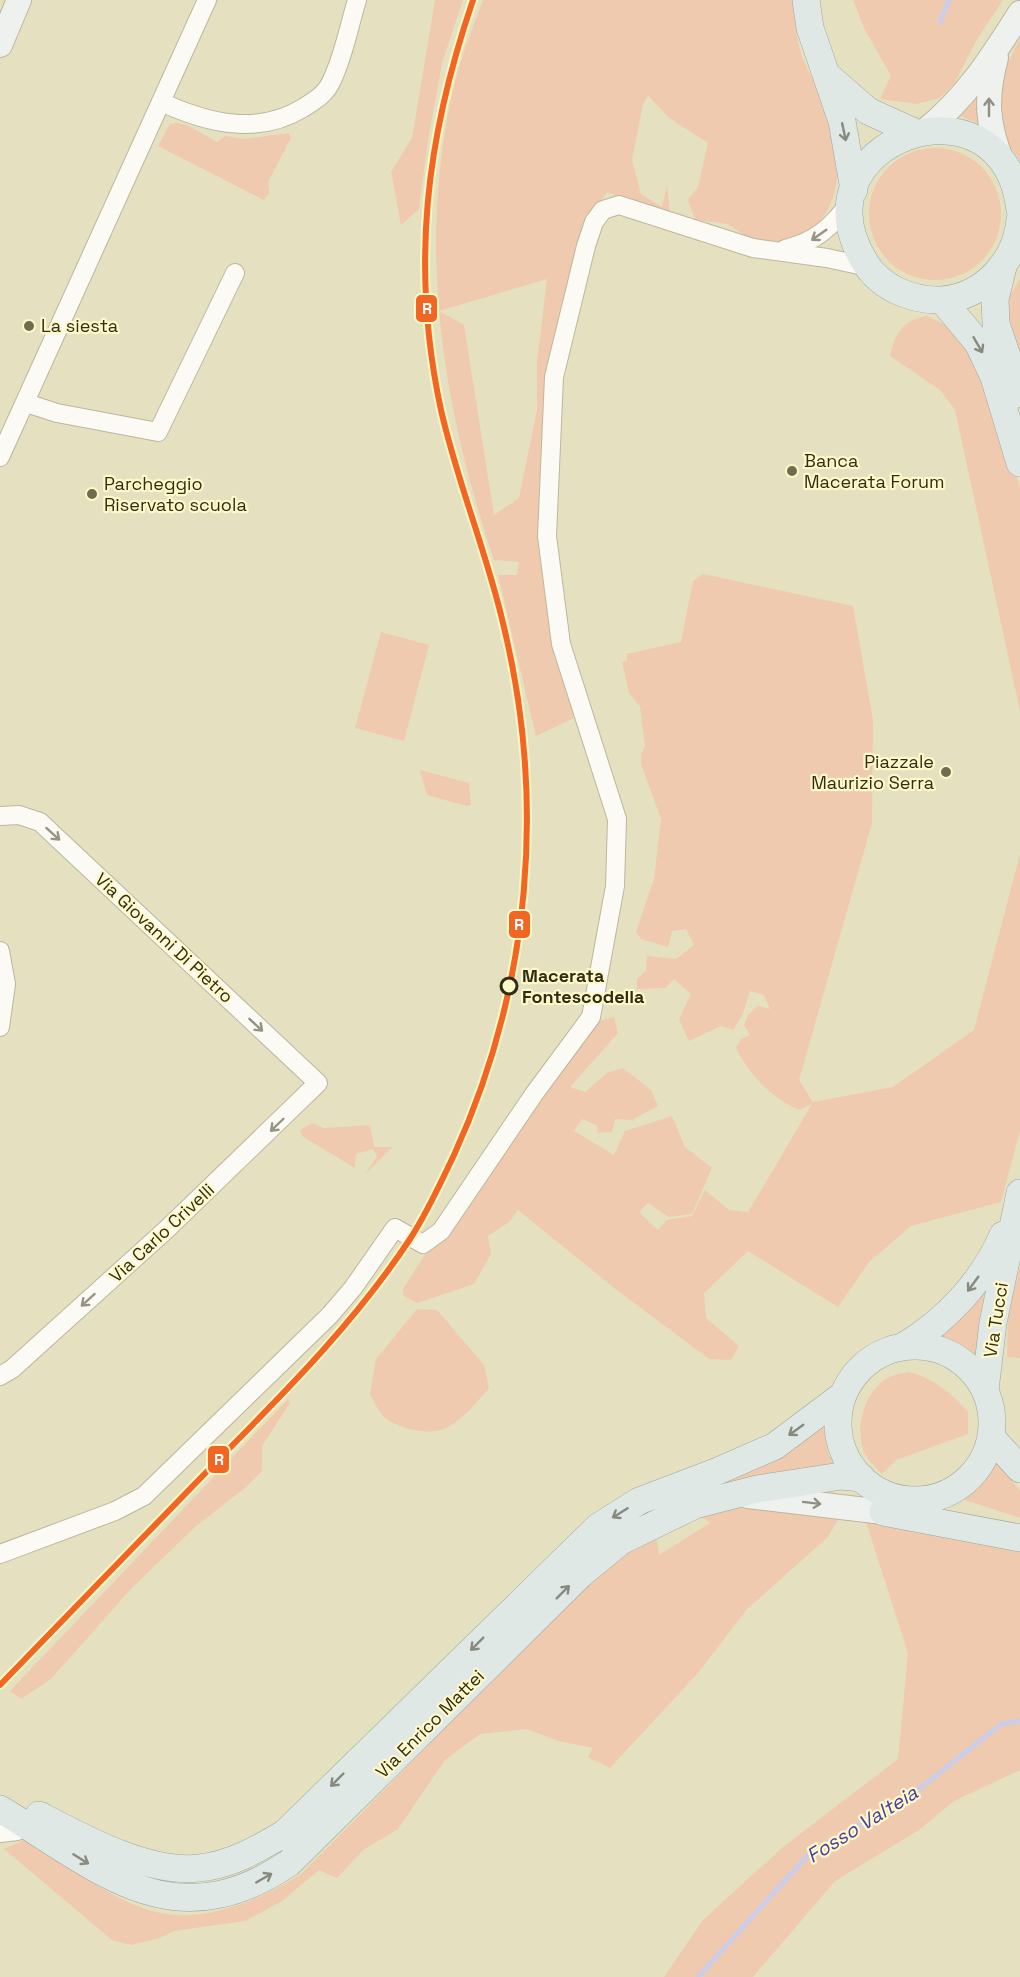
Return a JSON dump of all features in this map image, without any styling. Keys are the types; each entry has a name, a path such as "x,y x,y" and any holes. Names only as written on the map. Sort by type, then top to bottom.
{"main road":[{"path":"0,45 19,0"},
{"path":"806,0 810,28 843,126 852,195 852,236 868,267 899,292 925,299 942,300 975,290 1003,267"},
{"path":"852,195 859,176 877,153 894,140 920,131 965,95 998,50 1020,14"},
{"path":"998,50 990,81 988,111 993,137 1002,162 1012,178 1020,210"},
{"path":"828,76 868,111 920,131 955,132 968,136 992,152 1002,162"},
{"path":"1020,220 1012,251 1003,267 995,298 996,324 1020,394"},
{"path":"942,300 978,343 994,377 1020,463"},
{"name":"Via Tucci","path":"904,1346 941,1321 972,1286 997,1248 1020,1194"},
{"name":"Via Tucci","path":"990,1413 993,1323 1020,1194"},
{"path":"1020,1469 990,1413 973,1371 954,1356 928,1346 904,1346 872,1358 850,1381 843,1395 839,1411 840,1441 852,1467 878,1493 1020,1538"},
{"name":"Via Enrico Mattei","path":"0,1794 52,1822 140,1862 186,1869 201,1868 244,1856 285,1833 598,1527 639,1501 718,1471 775,1446 843,1395"},
{"path":"923,1499 942,1495 966,1481 982,1462 990,1413"},
{"name":"Via Enrico Mattei","path":"0,1809 108,1876 139,1890 193,1898 228,1893 249,1887 289,1863 581,1574 621,1541 695,1505 733,1495 841,1476 878,1493"},
{"path":"733,1495 849,1507 878,1493 923,1499 1020,1525"}],"street":[{"path":"0,457 207,0"},
{"path":"162,102 231,124 258,125 290,116 322,97 332,81 357,0"},
{"path":"774,252 807,243 820,236 835,223 852,195"},
{"path":"0,1554 115,1511 144,1496 330,1315 353,1288 395,1228 423,1244 441,1231 510,1129 591,1017 615,886 617,819 561,644 548,536 554,377 594,222 603,210 619,205 726,240 774,252 827,258 868,267"},
{"path":"26,403 57,413 158,432 235,273"},
{"name":"Via Giovanni Di Pietro","path":"0,816 19,815 40,822 318,1083"},
{"path":"0,951 6,984 0,1027"},
{"name":"Via Carlo Crivelli","path":"0,1376 12,1369 167,1229 318,1083"},
{"path":"0,1833 17,1831 25,1824"}],"shaded area":[{"path":"435,0 463,0 442,63 428,140 419,209 401,225 391,172 412,138"},
{"path":"483,0 793,0 801,54 829,112 838,157 837,180 832,200 822,218 808,232 788,240 762,242 751,240 728,224 695,220 688,200 698,187 708,143 669,118 648,95 643,104 632,160 641,194 662,207 667,185 670,215 607,192 591,216 579,250 543,537 574,718 536,736 498,575 517,575 519,562 494,560 460,443 440,323 436,263 437,203 443,142 464,51","holes":["547,279 537,362 537,410 519,498 494,515 464,325 440,311"]},
{"path":"853,0 1003,0 977,39 954,84 940,98 917,104 880,99 891,76 864,28"},
{"path":"1020,39 1020,161 1007,144 999,125 997,100 1003,74"},
{"path":"976,92 980,93 982,125 958,115"},
{"path":"170,124 187,125 217,142 225,136 244,139 289,133 291,138 268,182 269,193 264,200 158,146"},
{"path":"935,148 960,153 982,167 996,189 1001,214 996,239 982,261 960,275 935,280 910,275 888,261 874,239 869,214 874,189 888,167 910,153"},
{"path":"1020,279 1020,360 1011,329 1007,300"},
{"path":"927,316 946,325 967,345 985,386 1020,487 1020,711 955,410 940,390 890,356 901,329 912,321"},
{"path":"703,574 853,606 873,720 872,823 799,1080 813,1102 893,1087 974,1030 1020,854 1020,1131 1001,1202 911,1226 869,1262 838,1307 748,1251 704,1293 706,1318 739,1346 731,1360 709,1359 618,1291 518,1210 509,1222 488,1236 491,1254 474,1284 417,1303 404,1296 403,1289 429,1248 512,1143 507,1136 590,1023 614,1017 618,1033 570,1087 585,1092 607,1073 623,1068 651,1090 658,1106 632,1120 615,1119 612,1132 597,1133 598,1126 582,1119 574,1131 614,1155 625,1131 672,1116 685,1147 712,1168 692,1214 669,1217 648,1203 639,1212 658,1230 667,1220 692,1216 705,1190 729,1210 748,1212 812,1104 799,1110 779,1099 762,1085 736,1048 741,1039 750,1035 744,1025 748,1015 758,1006 770,1009 764,995 750,991 742,1016 733,1030 721,1026 689,1041 679,1019 691,994 674,979 665,988 637,989 637,979 646,971 647,956 676,959 694,945 686,929 672,931 668,947 641,939 636,932 654,879 661,819 641,764 641,754 645,746 640,707 629,693 622,662 627,661 627,654 681,642 693,581"},
{"path":"381,632 429,645 404,741 355,728"},
{"path":"420,770 469,783 471,805 467,806 427,795"},
{"path":"312,1123 324,1128 370,1125 374,1147 393,1147 364,1175 377,1157 373,1149 356,1154 355,1168 302,1136 300,1130"},
{"path":"1020,1266 1020,1358 1007,1357 1008,1313"},
{"path":"994,1274 976,1359 951,1342 937,1338"},
{"path":"417,1309 437,1310 484,1365 489,1388 459,1419 441,1430 416,1430 391,1422 381,1413 370,1394 376,1359"},
{"path":"909,1372 934,1382 968,1412 968,1434 896,1460 882,1474 864,1452 860,1432 861,1421 868,1399 881,1382 892,1376"},
{"path":"288,1399 290,1403 262,1446 262,1471 245,1488 196,1526 131,1589 51,1679 21,1699 10,1691"},
{"path":"823,1425 828,1453 835,1467 714,1486 761,1467"},
{"path":"996,1461 1020,1491 1020,1518 962,1499 982,1482"},
{"path":"739,1503 839,1518 828,1537 747,1609 698,1673 610,1768 588,1757 593,1748 558,1741 526,1729 480,1734 445,1760 398,1829 363,1850 337,1878 319,1870 282,1901 245,1921 174,1931 160,1938 131,1945 112,1940 4,1849 30,1837 88,1879 119,1898 152,1911 171,1915 210,1913 266,1894 300,1875 571,1602 603,1573 637,1547 656,1536 659,1555 710,1523 698,1514"},
{"path":"866,1522 1020,1545 1020,1770 954,1801 919,1830 835,1881 753,1977 664,1977 703,1920 783,1847 898,1759 908,1653"}],"waterway":[{"path":"940,22 949,0"},
{"name":"Fosso Valteia","path":"698,1977 809,1854 918,1790 1001,1724 1020,1721"}],"transit line":[{"name":"R","path":"0,1685 294,1381 343,1327 389,1269 422,1219 454,1155 480,1091 500,1025 515,959 524,891 527,823 524,755 516,687 502,619 441,410 426,305 425,253 434,152 457,51 473,0"}],"place":[{"name":"La siesta","path":"29,326"},
{"name":"Banca Macerata Forum","path":"792,471"},
{"name":"Parcheggio Riservato scuola","path":"92,494"},
{"name":"Piazzale Maurizio Serra","path":"946,772"},
{"name":"Macerata Fontescodella","path":"509,986"}]}
